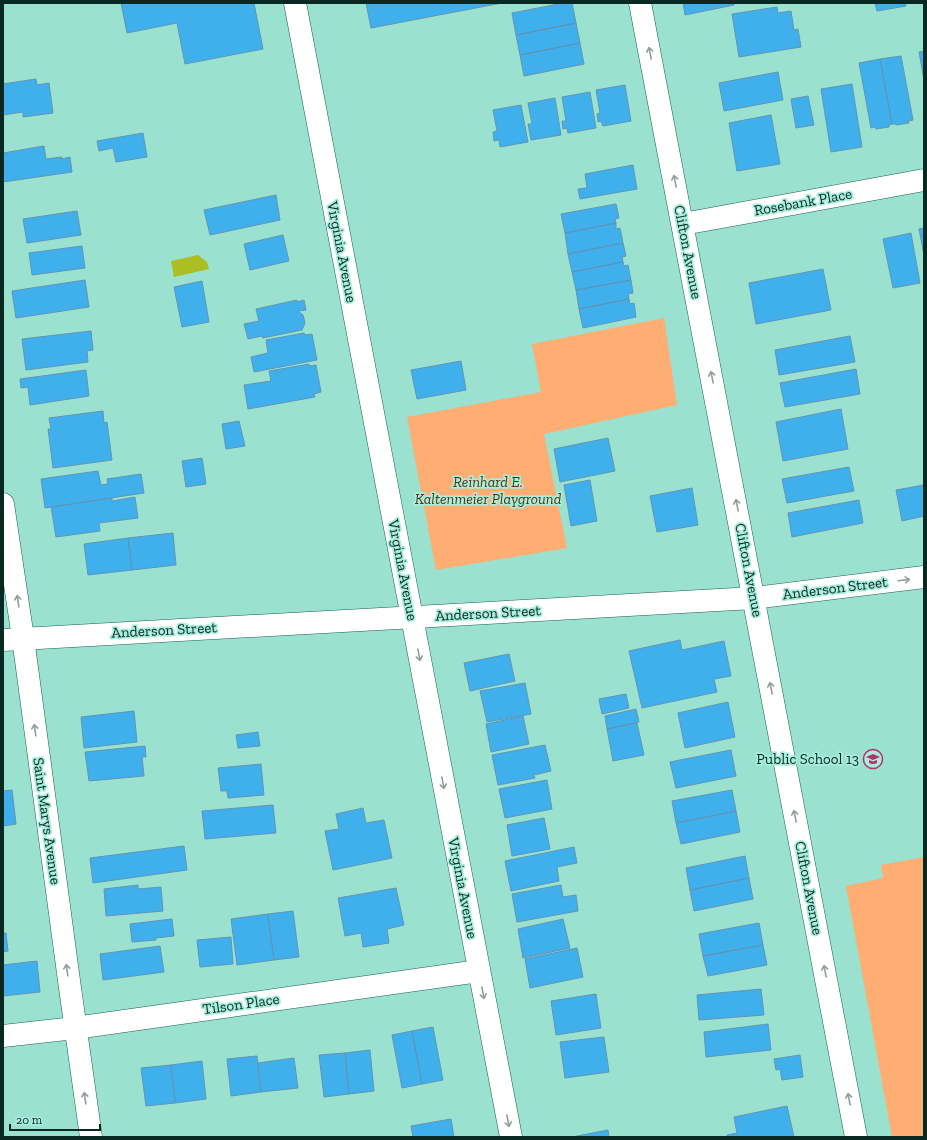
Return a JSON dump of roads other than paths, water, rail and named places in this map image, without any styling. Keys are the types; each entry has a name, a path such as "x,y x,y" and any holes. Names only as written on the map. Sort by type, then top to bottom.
{"street":[{"name":"Virginia Avenue","path":"295,3 511,1137"},
{"name":"Clifton Avenue","path":"640,3 856,1137"},
{"name":"Rosebank Place","path":"683,224 924,180"},
{"name":"Saint Marys Avenue","path":"3,504 13,639 91,1137"},
{"name":"Anderson Street","path":"13,639 754,598 924,577"},
{"name":"Tilson Place","path":"3,1036 75,1028 479,971"}],"place":[{"name":"Public School 13","path":"873,759"}],"park label":[{"name":"Reinhard E. Kaltenmeier Playground","path":"488,490"}]}
